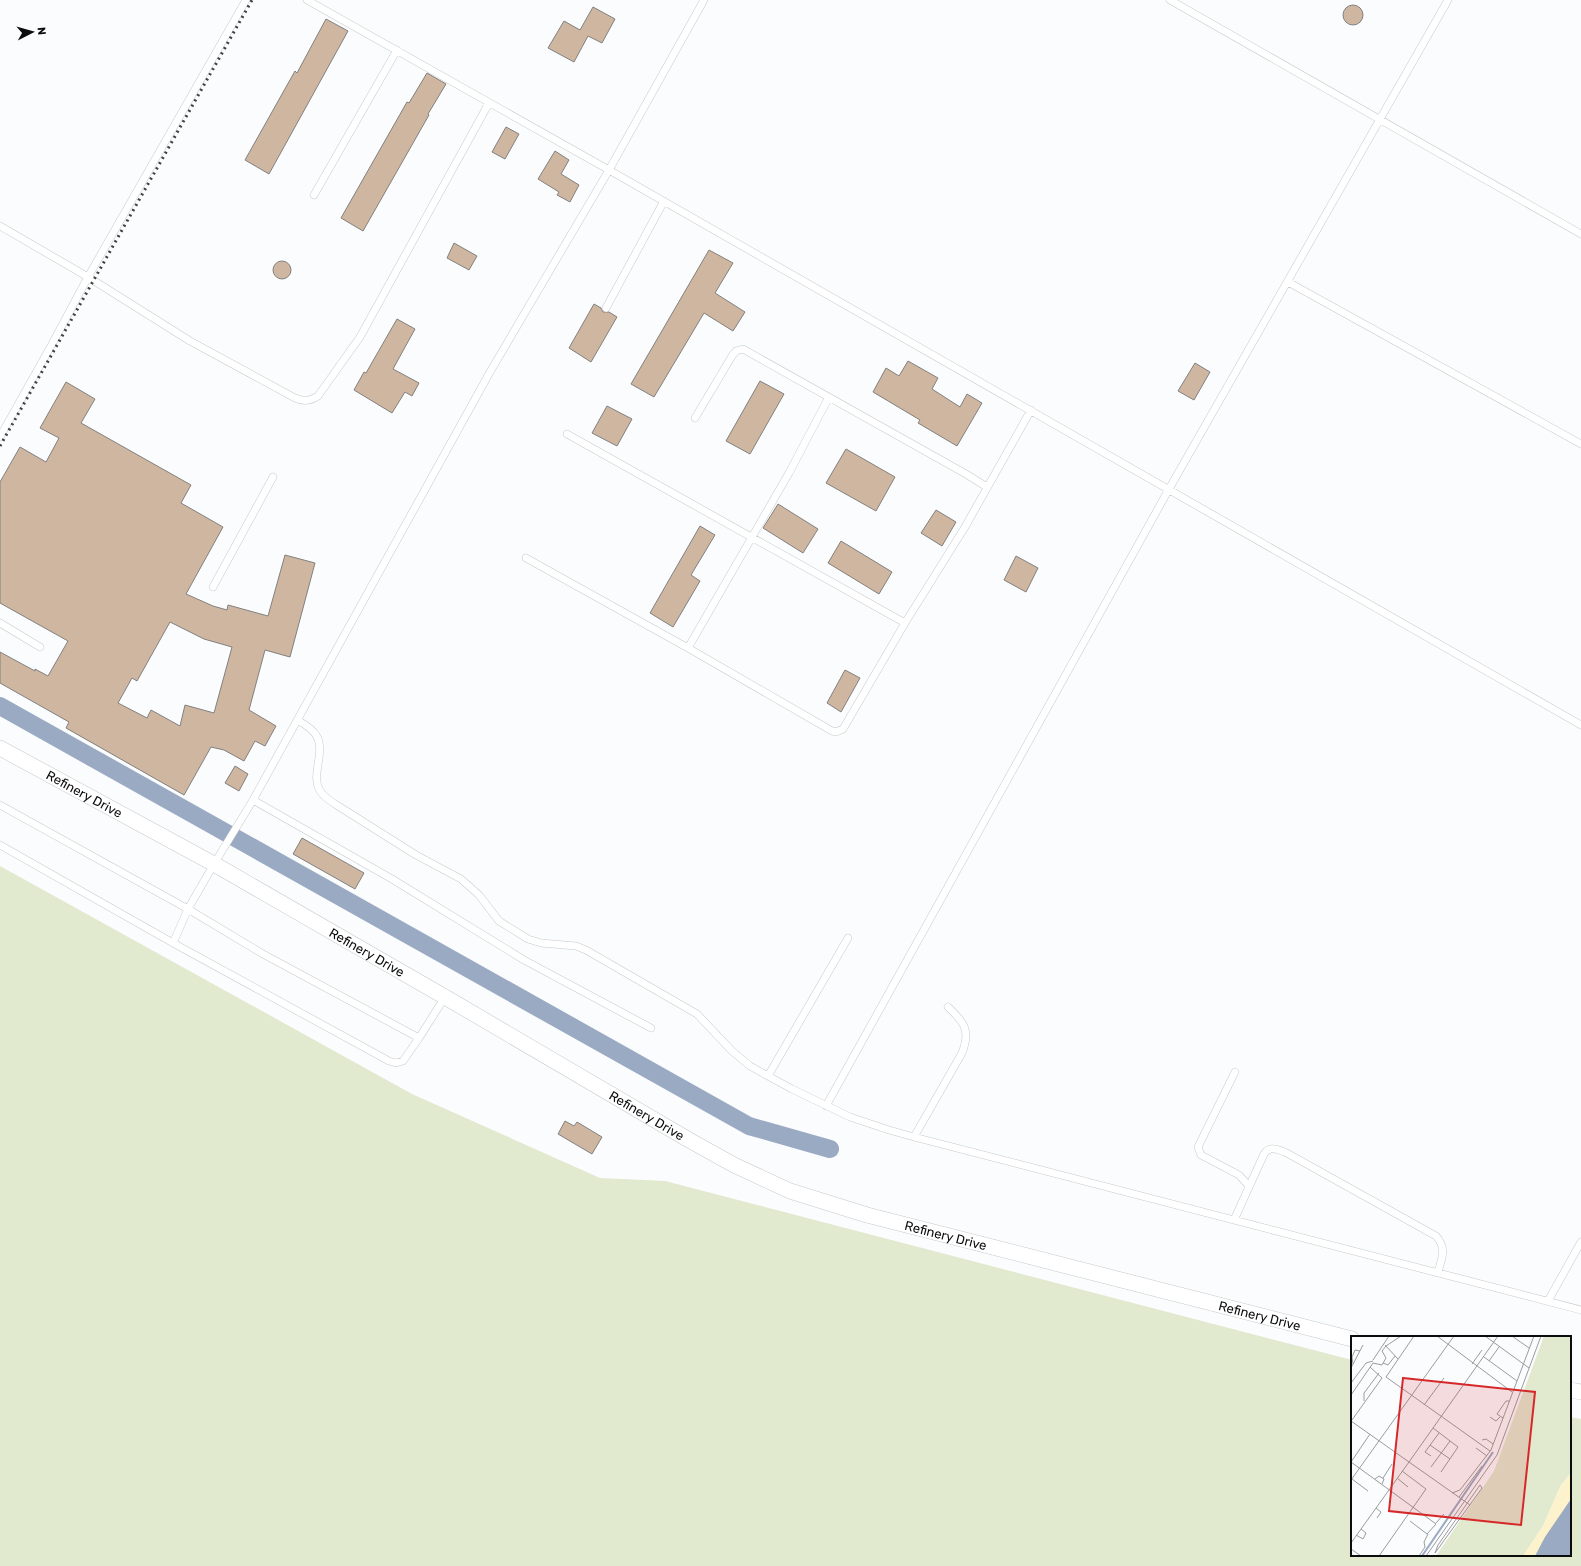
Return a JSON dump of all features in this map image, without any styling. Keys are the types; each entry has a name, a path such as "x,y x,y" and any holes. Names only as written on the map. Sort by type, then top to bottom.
{"street":[{"name":"Refinery Drive","path":"0,748 217,858 445,997 689,1140 734,1165 790,1191 866,1215 1351,1339"},
{"path":"1571,1390 1581,1392"}],"lane":[{"path":"0,437 88,277 246,0"},
{"path":"307,0 664,201 1581,725"},
{"path":"173,943 188,910 217,858 243,818 298,720 486,379 609,170 704,0"},
{"path":"1170,0 1581,234"},
{"path":"826,1106 1170,489 1448,0"},
{"path":"314,195 397,50"},
{"path":"0,226 88,277 197,344 295,398 302,401 311,400 318,396 360,337 489,102"},
{"path":"606,308 664,201"},
{"path":"1288,282 1581,444"},
{"path":"695,418 732,356 739,349 743,349 966,474 988,488"},
{"path":"688,648 789,474 829,397"},
{"path":"526,558 688,648 832,731 836,732 843,730 905,623 988,488 1031,410"},
{"path":"567,434 905,623"},
{"path":"213,586 273,477"},
{"path":"0,623 40,647"},
{"path":"298,720 316,733 319,750 316,770 317,784 323,795 335,804 416,855 461,879 479,895 499,921 528,939 541,943 576,946 586,950 697,1014 732,1051 750,1066 826,1106 850,1117 914,1137 1581,1310"},
{"path":"253,800 392,879 524,960 651,1028"},
{"path":"0,804 263,954 419,1038"},
{"path":"0,845 173,943 389,1061 396,1063 403,1061 445,997"},
{"path":"768,1076 848,938"},
{"path":"914,1137 966,1044 965,1026 962,1020 948,1007"},
{"path":"1235,1072 1198,1147 1201,1155 1239,1175 1249,1186"},
{"path":"1234,1220 1266,1150 1276,1149 1286,1152 1436,1236 1441,1242 1443,1256 1438,1272"},
{"path":"1548,1301 1581,1242"}],"green space":[{"path":"0,866 412,1094 600,1178 665,1181 1351,1360 1351,1556 1571,1556 1571,1417 1581,1419 1581,1566 0,1566"}],"building":[{"path":"1353,5 1360,8 1363,15 1360,22 1353,25 1346,22 1343,15 1346,8"},
{"path":"593,7 615,19 602,43 588,36 574,62 548,48 564,21 580,30"},
{"path":"326,19 348,31 269,174 245,160 295,71 297,73"},
{"path":"427,73 446,84 363,231 341,218 407,102 409,103"},
{"path":"506,127 519,134 505,159 492,152"},
{"path":"555,151 569,160 561,174 579,185 570,202 557,195 559,192 538,179"},
{"path":"454,243 477,256 469,270 447,258"},
{"path":"709,250 733,263 715,293 745,312 733,331 704,313 654,397 631,384"},
{"path":"282,261 288,264 291,270 288,276 282,279 276,276 273,270 276,264"},
{"path":"594,304 601,308 603,312 609,312 617,317 591,362 569,348"},
{"path":"397,319 415,329 393,369 419,383 412,396 405,392 392,413 354,390 364,372 366,373"},
{"path":"908,361 938,378 932,389 960,407 967,394 982,403 957,446 918,423 920,420 873,392 886,368 899,376"},
{"path":"1195,363 1210,372 1194,400 1178,391"},
{"path":"760,381 784,394 750,454 726,441"},
{"path":"66,382 95,399 81,423 191,485 181,503 223,527 186,594 213,606 227,610 228,605 268,616 285,555 315,563 290,657 265,650 249,710 276,726 265,746 255,741 244,761 224,750 211,747 184,795 66,728 69,722 0,683 0,652 35,671 35,669 48,676 68,641 0,603 0,482 20,447 46,462 59,438 40,428","holes":["170,622 204,639 232,647 214,713 185,705 180,726 151,710 147,718 118,703 132,678 137,681"]},
{"path":"607,406 632,419 617,446 592,433"},
{"path":"846,449 895,477 876,511 826,483"},
{"path":"778,504 818,529 803,553 763,528"},
{"path":"936,510 956,522 942,546 921,533"},
{"path":"700,526 715,535 691,575 700,581 673,627 650,613"},
{"path":"841,541 892,572 879,594 828,563"},
{"path":"1016,556 1038,568 1026,592 1004,580"},
{"path":"845,670 860,678 841,712 827,703"},
{"path":"235,766 248,774 239,791 225,783"},
{"path":"302,838 364,873 355,889 293,854"},
{"path":"565,1121 574,1126 577,1122 602,1137 592,1154 558,1134"}],"waterway":[{"path":"0,706 749,1126 830,1149"}],"railway":[{"path":"0,446 252,0"}]}
